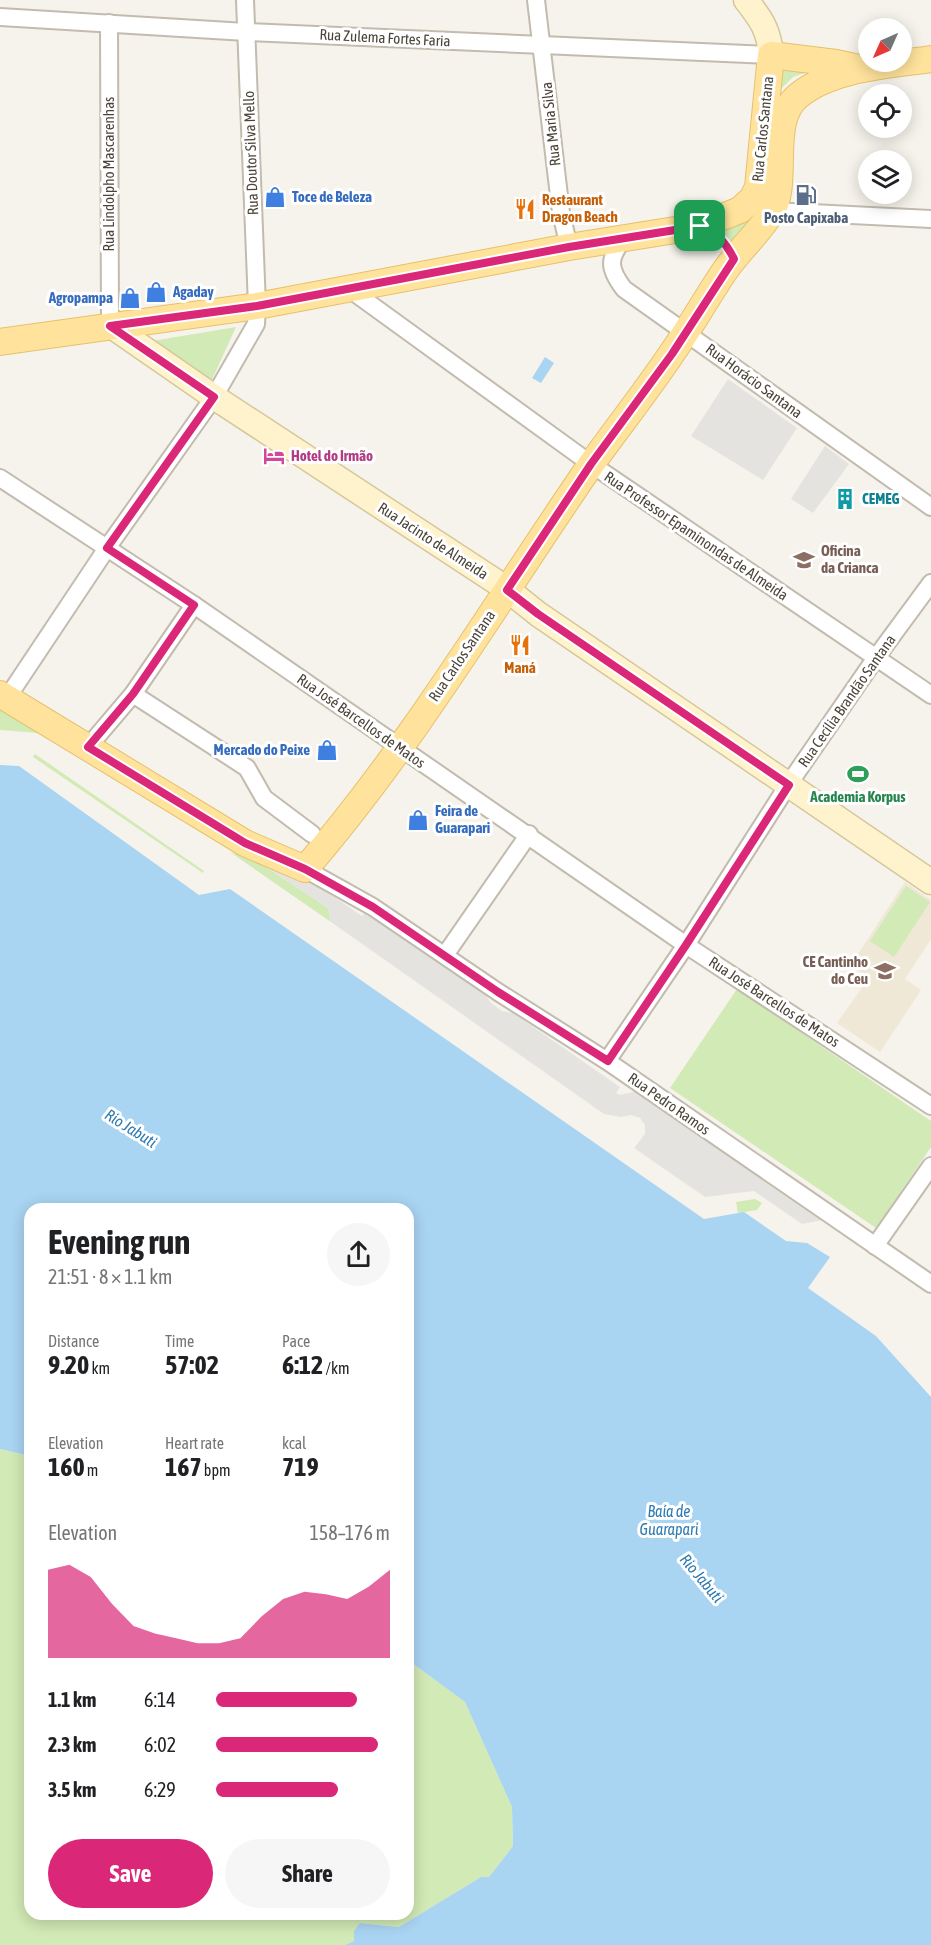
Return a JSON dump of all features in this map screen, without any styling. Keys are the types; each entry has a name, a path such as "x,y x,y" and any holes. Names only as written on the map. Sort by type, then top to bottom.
{"main road":[{"name":"Rua Carlos Santana","path":"0,342 257,306 569,247 700,226 740,210 753,198 758,187 771,55 858,68"},
{"name":"Rua Carlos Santana","path":"912,62 931,59"},
{"name":"Rua Carlos Santana","path":"305,869 327,844 400,748 591,464 686,332 734,259 772,211 777,189 783,123 789,107 810,87 858,70"},
{"path":"700,226 708,229 723,241 734,259"},
{"name":"Rua Pedro Ramos","path":"4,696 245,843 305,869"}],"street":[{"name":"Rua Doutor Silva Mello","path":"4,696 214,397 256,324 245,0"},
{"name":"Rua Maria Silva","path":"536,0 561,213 569,247"},
{"path":"746,0 759,16 770,36 771,55"},
{"name":"Rua Zulema Fortes Faria","path":"0,17 246,32 771,55"},
{"name":"Rua Lindolpho Mascarenhas","path":"109,23 110,326"},
{"path":"772,211 931,219"},
{"name":"Rua Horácio Santana","path":"624,238 611,260 611,269 616,279 634,297 931,507"},
{"name":"Rua Professor Epaminondas de Almeida","path":"348,288 591,464 931,695"},
{"name":"Rua Jacinto de Almeida","path":"110,326 507,590 538,614 931,882"},
{"name":"Rua José Barcellos de Matos","path":"0,478 194,605 400,748 529,834 686,945 931,1106"},
{"name":"Rua Cecília Brandão Santana","path":"608,1061 789,785 875,659 931,583"},
{"path":"88,747 133,694 194,605"},
{"path":"133,694 247,768 264,798 312,834"},
{"path":"445,955 529,834"},
{"name":"Rua Pedro Ramos","path":"305,869 373,907 498,992 608,1061 931,1284"},
{"path":"875,1246 931,1166"}],"shaded area":[{"path":"728,379 797,428 763,480 691,436"},
{"path":"825,446 849,464 813,513 791,499"},
{"path":"257,861 267,861 317,885 362,916 366,911 484,993 491,1003 502,1011 513,1013 620,1087 616,1093 620,1095 637,1091 828,1219 802,1224 754,1191 705,1197 634,1148 645,1134 645,1125 640,1118 631,1115 621,1117 604,1114 331,922 328,908"},
{"name":"CE Cantinho do Ceu","path":"905,882 931,900 931,939 905,979 921,990 880,1052 837,1023 869,978 851,965"}],"green space":[{"path":"777,62 828,65 793,77 772,98"},
{"path":"760,207 734,245 718,227"},
{"path":"236,327 209,386 146,342"},
{"path":"0,707 38,733 0,730"},
{"path":"35,754 204,871 203,873 33,757"},
{"path":"230,852 257,861 328,908 331,922"},
{"path":"906,886 930,902 894,957 870,941"},
{"path":"737,989 931,1121 931,1147 876,1228 670,1088"},
{"path":"755,1199 762,1203 757,1210 738,1213 736,1202"},
{"path":"0,1449 24,1455 24,1920 410,1920 399,1927 360,1923 354,1941 345,1945 0,1945"},
{"path":"414,1664 465,1702 512,1807 513,1846 489,1877 481,1877 414,1918"}],"water":[{"path":"545,357 554,363 541,383 532,378"},
{"name":"Baía de Guarapari","path":"0,765 19,766 199,895 230,889 704,1219 744,1212 786,1241 807,1243 830,1257 808,1288 876,1336 931,1397 931,1945 345,1945 354,1941 354,1931 360,1923 399,1927 414,1920 414,1918 481,1877 489,1877 513,1846 512,1807 465,1702 414,1664 414,1203 24,1203 24,1455 0,1449"}],"place":[{"name":"Posto Capixaba","path":"806,195"},
{"name":"Toce de Beleza","path":"275,197"},
{"name":"Restaurant Dragon Beach","path":"525,209"},
{"name":"Agaday","path":"156,292"},
{"name":"Agropampa","path":"130,298"},
{"name":"Hotel do Irmão","path":"274,456"},
{"name":"CEMEG","path":"845,499"},
{"name":"Oficina da Crianca","path":"804,560"},
{"name":"Maná","path":"520,645"},
{"name":"Mercado do Peixe","path":"327,750"},
{"name":"Academia Korpus","path":"858,774"},
{"name":"Feira de Guarapari","path":"418,820"},
{"name":"CE Cantinho do Ceu","path":"885,971"}],"route":[{"path":"700,226 716,234 734,259 672,354 591,464 507,590 538,614 789,785 608,1061 498,992 373,907 305,869 245,843 88,747 133,694 194,605 107,548 214,397 110,326 257,306 569,247 700,226"}],"water label":[{"name":"Rio Jabuti","path":"131,1128"},
{"name":"Rio Jabuti","path":"702,1578"}]}
